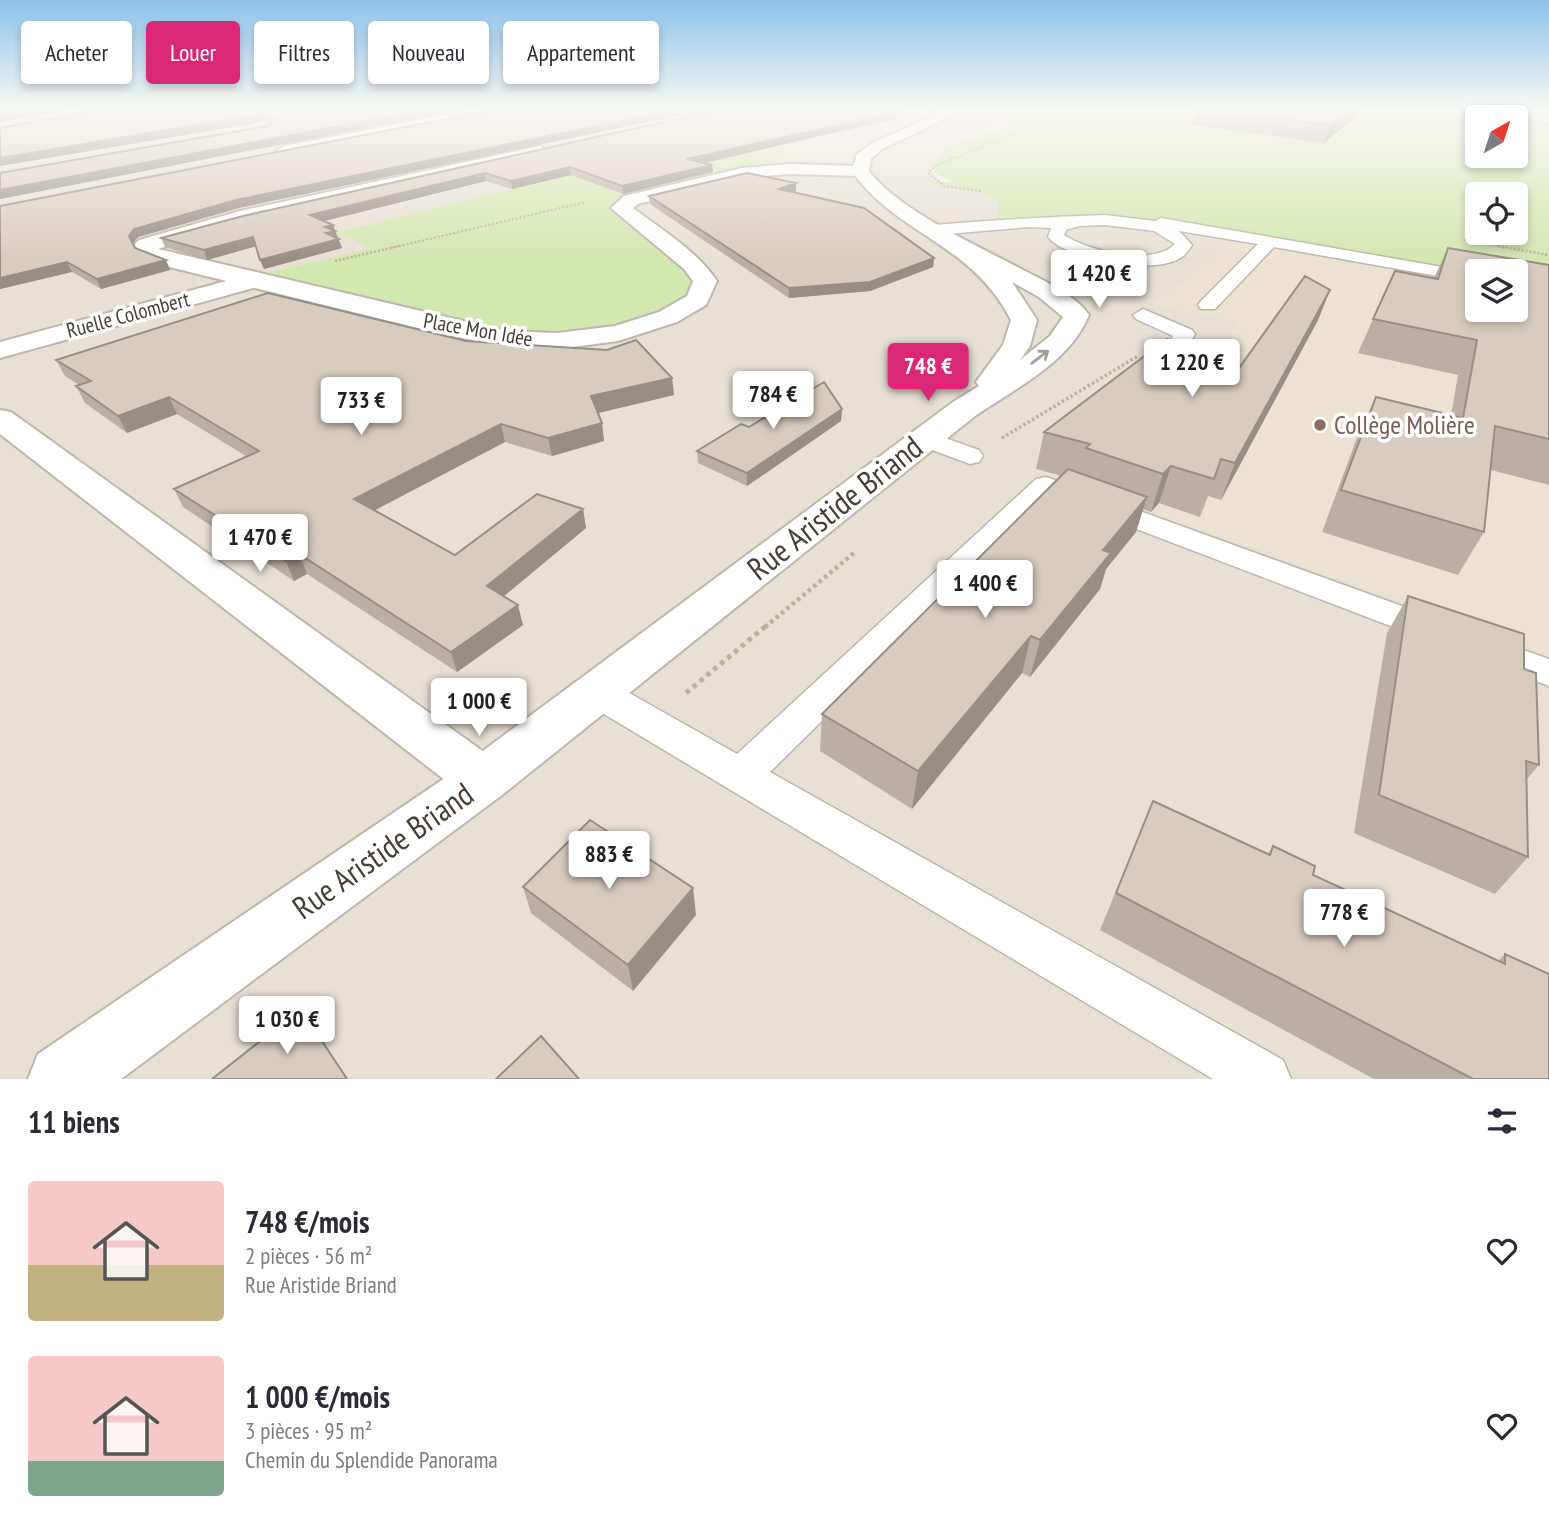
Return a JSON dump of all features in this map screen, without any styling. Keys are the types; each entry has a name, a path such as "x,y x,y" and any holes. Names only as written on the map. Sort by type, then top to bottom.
{"street":[{"path":"256,280 169,260 148,253 146,244 240,217 501,159"},
{"path":"631,200 742,173 790,169 860,171 862,159"},
{"name":"Rue Aristide Briand","path":"64,1079 483,780 597,692 953,435 1073,329 1076,315 1047,292 938,232 881,196 860,171"},
{"name":"Place Mon Idée","path":"256,280 506,339 557,341 618,333 668,317 697,300 705,281 692,264 621,208 631,200"},
{"name":"Rue Aristide Briand","path":"938,232 995,275 1013,298 1024,320 1016,346 953,435"},
{"name":"Ruelle Colombert","path":"0,350 256,280"},
{"path":"0,419 483,780"}],"lane":[{"path":"938,232 1029,222 1066,224 1105,219 1136,223 1175,235 1181,240 1182,250 1150,259 1098,256 1070,247 1056,237 1059,227 1066,224"},
{"path":"1136,223 1151,222 1270,241 1465,276"},
{"path":"1208,305 1270,241"},
{"path":"1143,315 1185,334 1171,358"},
{"path":"740,776 1046,485 1549,673"},
{"path":"597,692 1264,1079"}],"path":[{"path":"256,280 606,197 631,200"},
{"path":"953,435 1147,351 1171,358"},
{"path":"649,723 863,545"}],"shaded area":[{"path":"0,159 935,159 932,172 939,180 966,188 1233,216 1247,232 1155,304 1239,322 1196,382 1037,469 1549,655 1549,1079 0,1079"},
{"name":"Collège Molière","path":"1247,232 1465,270 1465,322 1528,322 1528,301 1549,285 1549,655 1036,469 1196,381 1239,322 1154,305"}],"green space":[{"path":"646,159 783,159 626,197 612,203 610,212 672,258 696,283 676,308 624,326 563,333 507,330 268,273 372,248 336,233 503,191"},
{"path":"936,159 1465,159 1465,168 1528,168 1528,159 1549,159 1549,285 1528,276 1528,259 1465,259 1465,270 1210,226 1127,220 1014,221 997,216 998,203 984,193 947,188 930,182 955,182 934,173 933,162"}],"building":[{"path":"78,159 163,159 0,190 0,173"},
{"path":"239,159 434,159 236,200 134,229 129,236 135,248 166,260 97,279 67,262 0,278 0,206"},
{"path":"497,159 688,159 712,165 622,186 570,167 511,181 485,173 310,215 333,225 325,227 335,231 326,233 339,239 260,260 253,237 204,250 161,238 243,216"},
{"path":"747,173 796,183 779,189 864,208 934,258 870,282 789,288 649,196"},
{"path":"1448,248 1513,259 1465,259 1465,322 1528,322 1528,261 1549,265 1549,439 1495,426 1484,532 1341,490 1376,397 1463,418 1477,340 1373,319 1395,271 1438,279"},
{"path":"1305,276 1330,290 1235,463 1221,459 1214,479 1171,466 1163,474 1086,448 1090,444 1044,432 1167,339 1202,359 1239,368"},
{"path":"268,293 466,341 607,350 636,340 672,378 591,396 602,423 548,438 501,424 354,499 455,555 537,494 583,509 487,586 518,605 451,652 299,554 286,561 174,489 259,451 169,397 118,416 76,386 91,381 56,360"},
{"path":"824,382 842,409 747,473 697,451 741,424 749,427"},
{"path":"1068,469 1147,497 1103,550 1111,553 1040,640 1031,636 918,771 822,714"},
{"path":"1408,596 1524,634 1524,669 1536,673 1539,765 1526,761 1528,857 1379,795"},
{"path":"1153,801 1270,855 1273,846 1315,866 1313,875 1505,964 1505,954 1549,974 1549,1079 1473,1079 1116,893"},
{"path":"590,820 693,888 628,965 523,887"},
{"path":"301,1009 347,1079 212,1079"},
{"path":"541,1036 579,1079 496,1079"}],"place":[{"name":"Collège Molière","path":"1320,425"}]}
